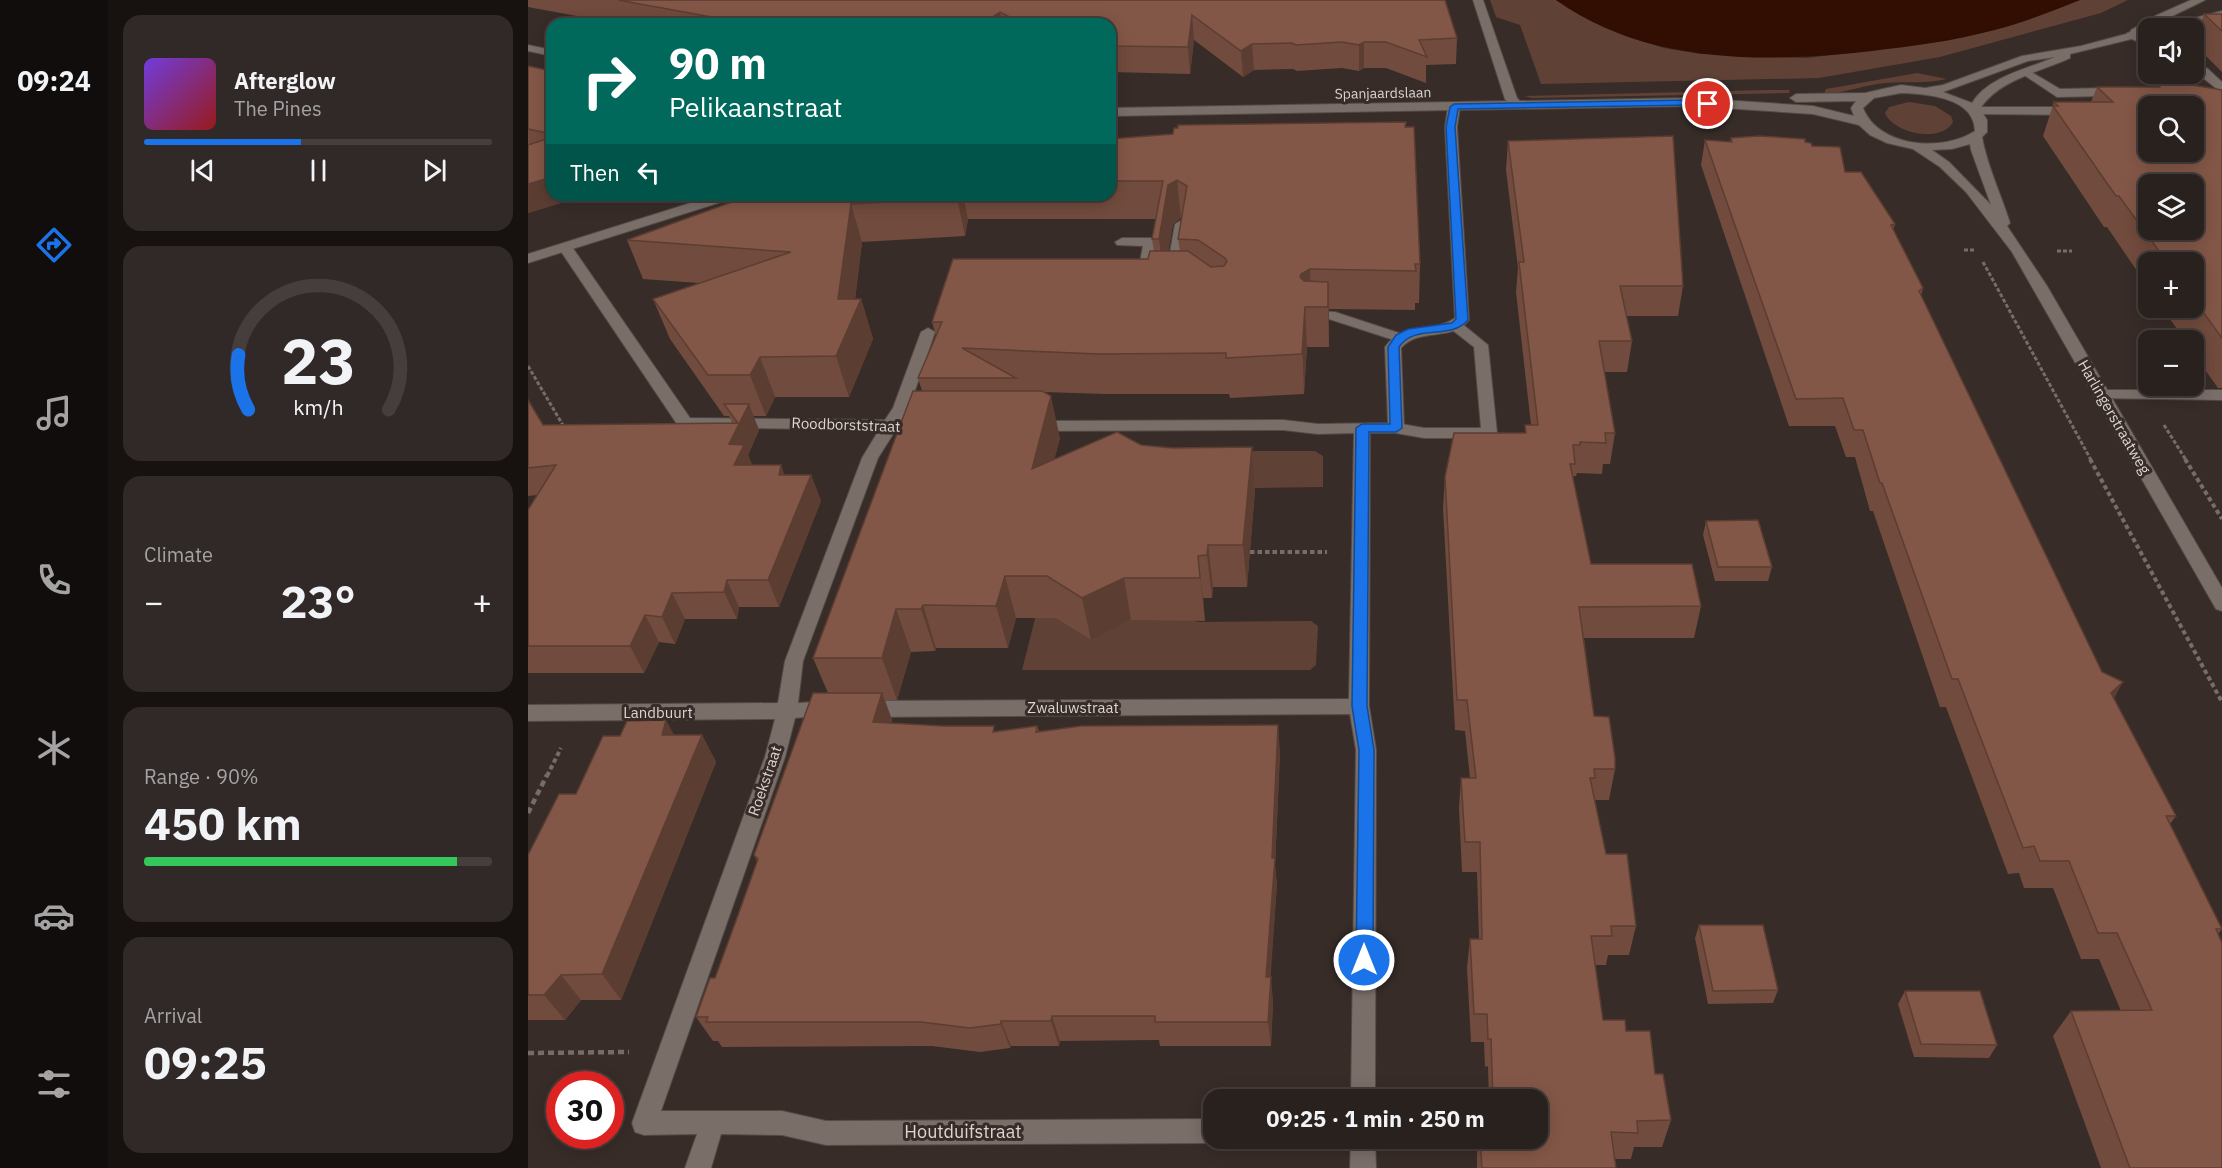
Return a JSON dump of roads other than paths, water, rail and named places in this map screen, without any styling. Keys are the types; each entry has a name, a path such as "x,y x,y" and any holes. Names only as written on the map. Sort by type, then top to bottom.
{"street":[{"path":"1478,0 1511,99 1518,106"},
{"path":"2131,35 2159,18 2200,0"},
{"path":"2193,18 2221,7"},
{"path":"1916,90 1945,88 2026,58 2081,49 2138,34"},
{"path":"2131,35 2138,38"},
{"path":"528,48 546,52"},
{"path":"1974,110 1976,101 1992,90 2081,49"},
{"path":"2204,70 2222,89"},
{"path":"2028,73 2057,93 2106,92"},
{"name":"Spanjaardslaan","path":"1692,102 1720,98 1866,97 1888,90 1916,90"},
{"path":"1916,90 1948,97 1974,110 2090,111"},
{"path":"1862,122 1857,108 1866,97"},
{"name":"Spanjaardslaan","path":"1116,112 1692,102 1813,110 1862,122 1883,137 1917,146"},
{"path":"1396,428 1393,347 1400,338 1412,332 1456,326 1462,320 1451,127 1454,107"},
{"name":"Harlingerstraatweg","path":"1974,110 1983,125 1976,138 1977,150 1993,189 2005,231"},
{"path":"1917,146 1951,146 1976,138"},
{"name":"Harlingerstraatweg","path":"1917,146 1941,160 1954,171 2005,231 2222,604"},
{"path":"528,259 711,201"},
{"path":"1172,284 1182,224"},
{"path":"1122,242 1151,242 1143,284 1188,284"},
{"name":"Roodborststraat","path":"566,248 685,423 843,423 914,426"},
{"path":"1311,315 1330,315 1400,338"},
{"path":"1021,426 1283,425 1318,429 1396,428 1424,433 1489,433 1481,345 1456,326"},
{"name":"Roekstraat","path":"713,1122 644,1123 775,757 787,709 794,661 870,458 901,408 928,332"},
{"path":"2101,395 2222,395"},
{"path":"1362,428 1359,706 1366,750 1363,1089"},
{"name":"Zwaluwstraat","path":"787,709 1359,706"},
{"name":"Landbuurt","path":"528,713 752,712 787,709"},
{"path":"698,1168 713,1122"},
{"name":"Houtduifstraat","path":"713,1122 782,1123 826,1133 1203,1131"},
{"path":"1363,1149 1363,1168"}]}
